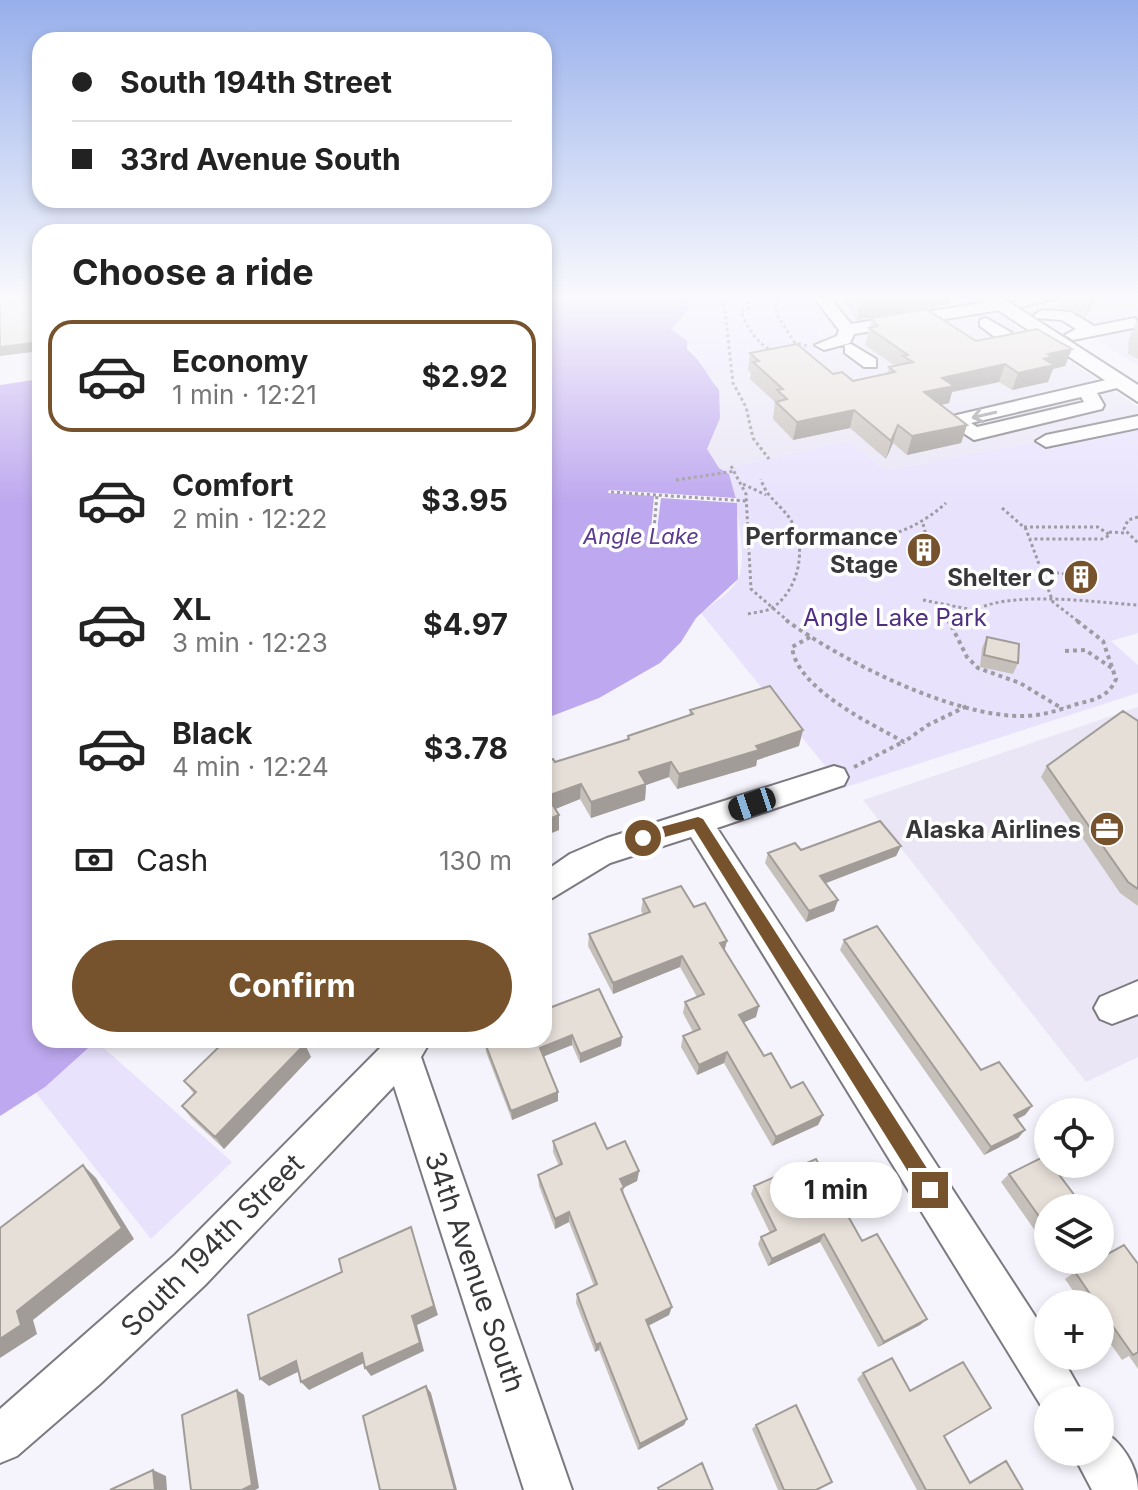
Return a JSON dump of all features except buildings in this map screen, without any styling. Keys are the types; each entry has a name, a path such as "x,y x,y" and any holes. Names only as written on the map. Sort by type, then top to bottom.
{"main road":[{"path":"1105,365 1129,380"},
{"path":"1111,365 1129,380 1138,395"}],"street":[{"path":"1087,391 1095,405 974,434 955,421 1129,380"},
{"path":"1046,441 1138,422"},
{"path":"552,884 586,858 616,845 698,823 834,777"},
{"path":"698,823 1054,1386"},
{"name":"South 194th Street","path":"0,1439 84,1368 190,1270 407,1048"},
{"name":"34th Avenue South","path":"408,1048 548,1490"},
{"path":"1105,1466 1120,1490"}],"path":[{"path":"730,365 733,383 746,407 753,438 769,459"},
{"path":"731,466 743,484 747,501 751,589 770,609 810,637 895,680 1015,716 1064,709 1109,691 1115,685 1115,670 1103,641 1053,602 1044,572 1024,527 1002,508"},
{"path":"676,480 735,471"},
{"path":"761,479 766,495"},
{"path":"743,484 766,495 789,516 798,543 796,577 770,609 748,614"},
{"path":"611,492 747,501"},
{"path":"654,529 657,495"},
{"path":"798,543 871,543 923,524 946,503"},
{"path":"1126,533 1124,524 1138,517"},
{"path":"923,524 929,546"},
{"path":"1024,527 1098,527 1109,532 1126,533 1138,543"},
{"path":"1030,539 1102,539 1109,537 1109,532"},
{"path":"1044,572 1066,574"},
{"path":"923,600 969,609"},
{"path":"953,629 959,616 969,609 1000,600 1138,605"},
{"path":"937,604 953,629 965,659 978,671 1021,684 1064,709"},
{"path":"810,637 792,647 795,664 848,711 904,742"},
{"path":"1065,651 1085,650 1115,670"},
{"path":"834,777 970,705"}],"shaded area":[{"path":"755,365 1074,365 1138,407 1138,422 886,470 848,441 719,469 707,449 719,390 705,374"},
{"path":"1138,707 1138,1057 1086,1082 863,800"}],"green space":[{"path":"702,365 755,365 705,374"},
{"name":"Angle Lake Park","path":"1138,422 1138,633 1111,641 1138,665 1138,693 843,788 701,613 731,589 741,569 740,528 729,474 719,469 848,441 886,470"},
{"path":"88,1048 104,1048 232,1162 151,1239 36,1093"}],"water":[{"name":"Angle Lake","path":"552,365 701,365 719,390 720,418 707,449 719,468 729,474 737,503 738,579 696,618 681,642 660,663 599,698 552,716"},
{"path":"32,380 32,1048 88,1048 45,1087 0,1116 0,385"}],"pier":[{"path":"609,490 736,498 737,503 661,498 657,530 651,530 654,496 608,493"}],"place":[{"name":"Performance Stage","path":"924,550"},
{"name":"Shelter C","path":"1081,577"},
{"name":"Alaska Airlines","path":"1107,829"}],"route":[{"path":"643,838 698,823 930,1190"}]}
